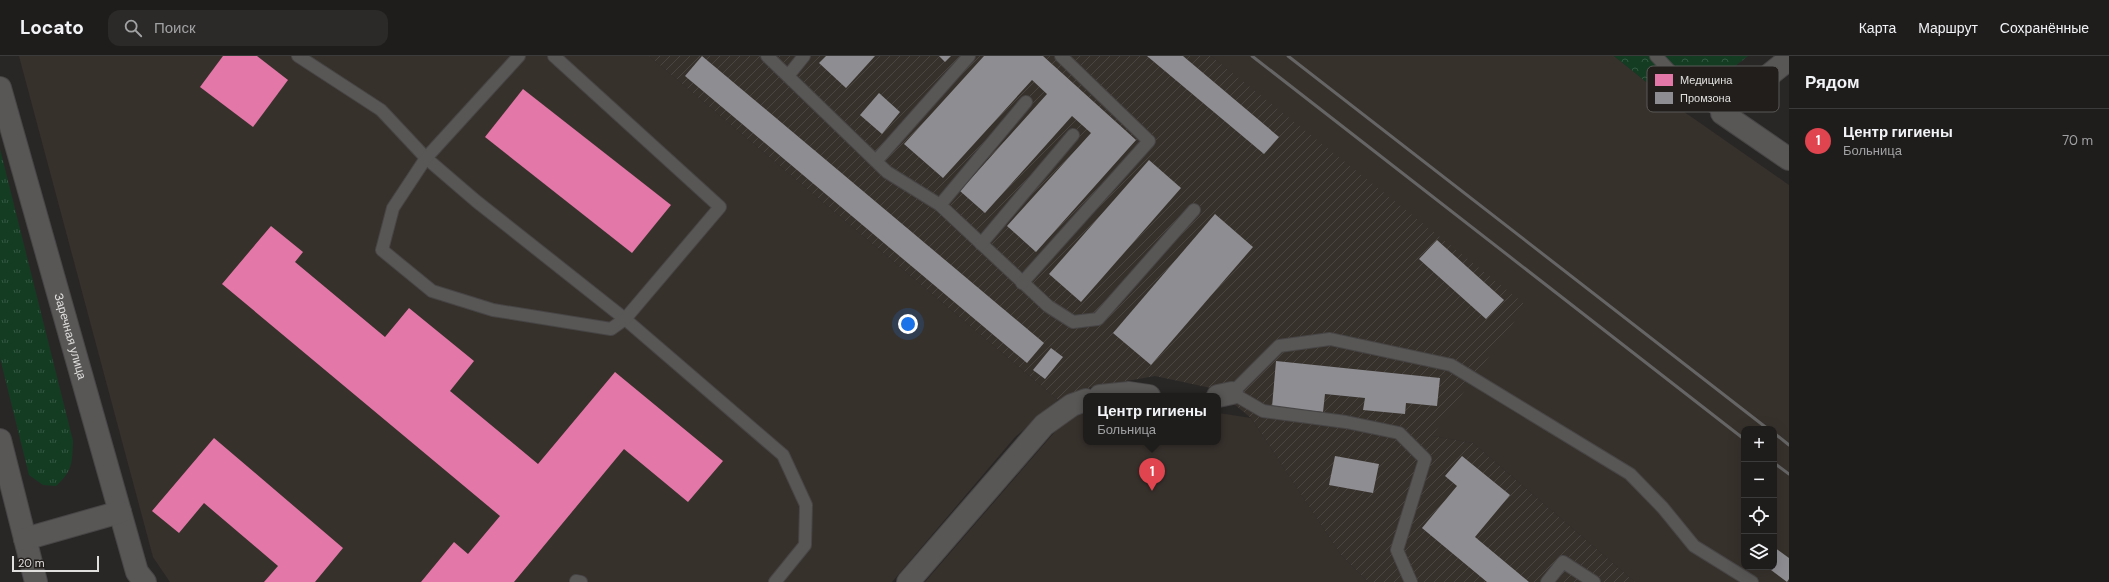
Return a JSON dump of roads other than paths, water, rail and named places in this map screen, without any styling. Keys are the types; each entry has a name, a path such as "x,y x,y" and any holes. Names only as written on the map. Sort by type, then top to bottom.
{"street":[{"path":"1779,67 1789,59"},
{"name":"Заречная улица","path":"0,88 137,572 145,582"},
{"path":"1722,113 1789,159"},
{"path":"908,582 1044,425 1072,405 1083,401"},
{"path":"0,440 36,582"},
{"path":"26,539 120,512"}],"lane":[{"path":"298,56 381,110 426,158 476,201 625,319 783,455 806,505 805,545 775,582"},
{"path":"519,56 426,158 393,208 382,250 432,291 494,310 610,329 625,319 720,207 554,56"},
{"path":"767,56 887,172 940,205 1048,306 1073,322 1098,320 1194,210"},
{"path":"788,76 804,56"},
{"path":"876,161 969,56"},
{"path":"1022,283 1149,141 1061,56"},
{"path":"1656,56 1665,66"},
{"path":"940,205 1026,102"},
{"path":"981,244 1073,136"},
{"path":"1411,582 1397,550 1425,459 1399,433 1346,422 1263,411 1225,394 1279,346 1330,339 1452,365 1630,474 1663,508 1694,546 1752,582"},
{"path":"1547,582 1563,562 1594,582"}],"railway":[{"path":"1252,56 1741,437"},
{"path":"1288,56 1764,426"},
{"path":"1777,435 1789,445"},
{"path":"1777,465 1789,474"}],"place":[{"name":"Центр гигиены","path":"1152,491"}]}
